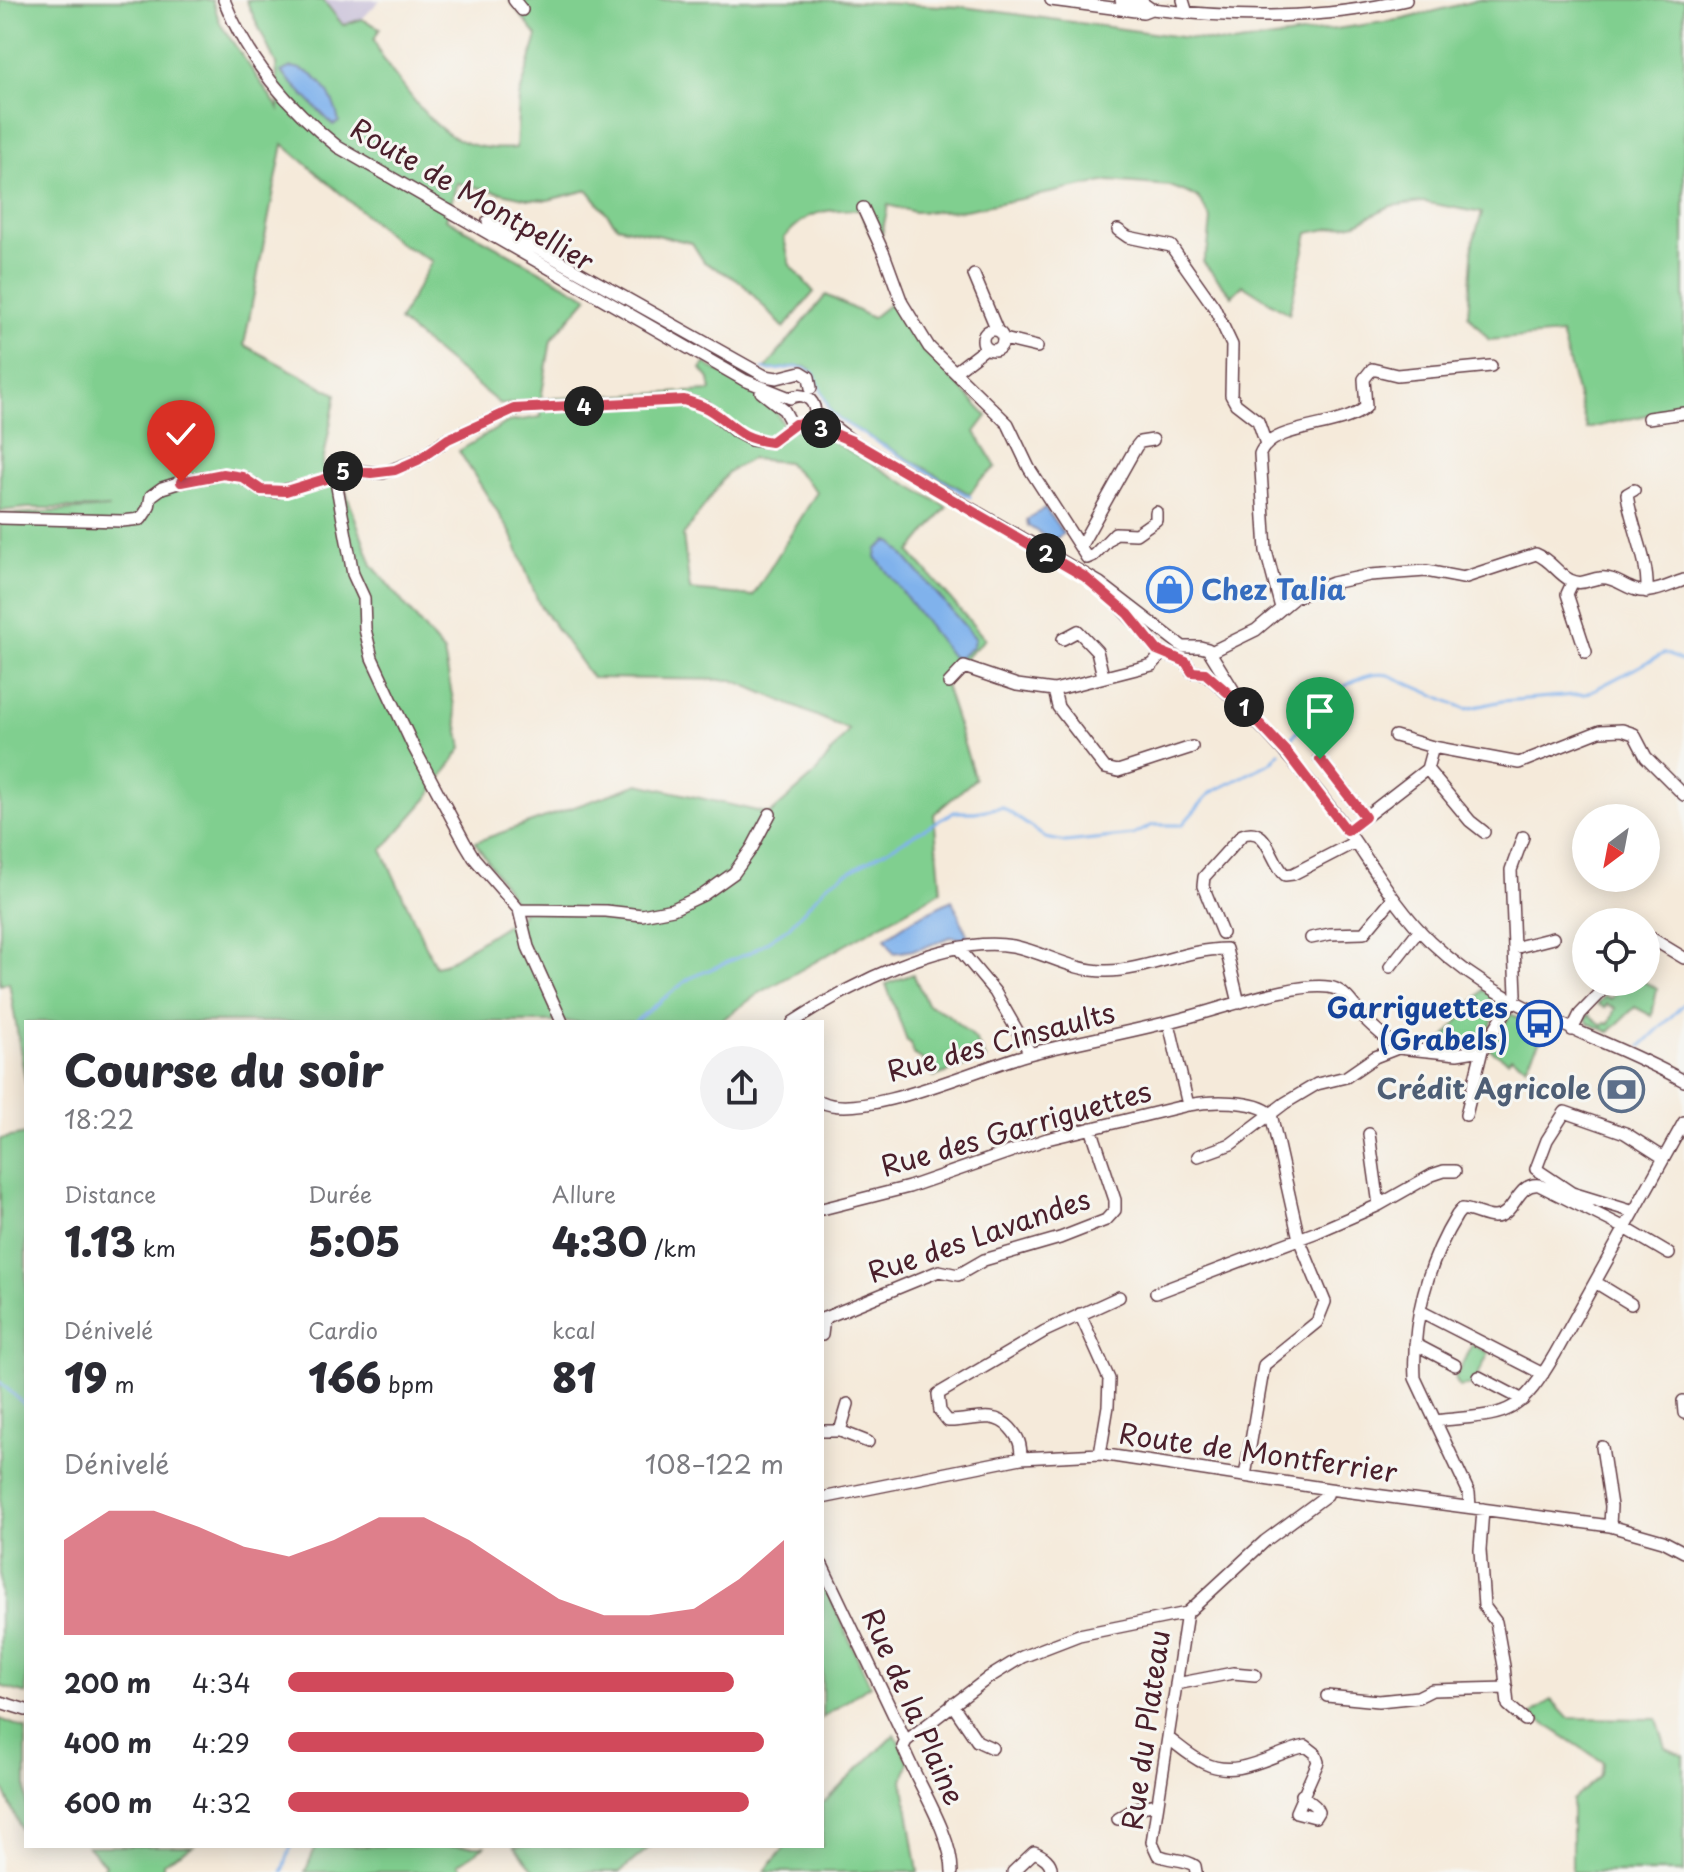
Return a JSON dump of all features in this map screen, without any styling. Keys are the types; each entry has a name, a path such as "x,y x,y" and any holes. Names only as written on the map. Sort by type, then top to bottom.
{"street":[{"name":"Route de Montpellier","path":"224,0 246,45 277,91 338,147 744,380 790,398 806,396 813,402 815,412 852,441"},
{"path":"1051,0 1143,12 1151,9"},
{"path":"1121,0 1136,1 1151,9 1187,13 1289,16 1339,12 1406,0"},
{"path":"1183,0 1187,13"},
{"path":"863,208 902,303 929,347 1008,424 1029,468 1087,558 1083,575"},
{"path":"488,221 765,376 777,378 801,372 809,377 811,388"},
{"path":"1118,230 1128,237 1171,246 1214,307 1232,345 1231,395 1236,404 1258,421 1266,444"},
{"path":"956,371 986,348 998,350 1001,335 974,275"},
{"path":"1001,335 1037,347"},
{"path":"1281,608 1266,551 1260,454 1266,444 1362,411 1366,407 1364,379 1372,369 1397,375 1491,366"},
{"name":"Route de Montpellier","path":"744,380 788,422 808,423 852,441 1100,583 1183,647 1192,648"},
{"path":"0,518 25,521 141,519 149,507 151,496 162,488 202,476 223,474 242,477 261,490 277,492 335,476 345,470 371,473 395,470 418,460 448,439 514,409 684,400 706,407 736,432 751,440 771,442 788,422 790,398"},
{"path":"808,423 815,412"},
{"path":"1648,418 1684,413"},
{"path":"1080,547 1136,447 1140,442 1153,440"},
{"path":"335,476 353,574 364,598 365,629 372,658 413,746 470,850 519,910 528,947 561,1020"},
{"path":"1634,490 1627,494 1647,573 1647,592"},
{"path":"1087,558 1094,555 1115,533 1136,534 1156,520 1156,512"},
{"path":"1212,656 1256,630 1294,598 1351,578 1426,571 1463,578 1536,554 1548,559 1573,581 1581,583 1610,578 1637,591 1647,592 1684,580"},
{"name":"Route de Montpellier","path":"1083,575 1128,614 1162,654"},
{"path":"1573,581 1567,594 1586,652"},
{"path":"1147,635 1157,627"},
{"path":"1063,639 1078,631 1097,651 1103,676"},
{"path":"1241,704 1212,656 1204,647 1192,648 1186,662 1192,672 1205,673 1274,738 1347,831 1393,898 1419,930 1449,957 1511,1001 1684,1081"},
{"path":"949,683 964,667 1017,685 1054,690 1152,665 1162,654 1186,662"},
{"path":"1205,673 1211,668 1212,656"},
{"path":"1054,690 1058,707 1105,768 1118,771 1192,747"},
{"path":"1395,736 1433,747 1519,763 1600,731 1622,730 1634,734 1646,757 1684,795"},
{"path":"1347,831 1427,769 1433,747"},
{"path":"1320,759 1365,817"},
{"path":"1427,769 1470,821 1484,832"},
{"path":"519,910 606,911 642,915 673,909 703,895 734,873 770,814"},
{"path":"1222,933 1203,886 1204,877 1242,835 1250,831 1258,833 1285,875 1293,874 1355,842"},
{"path":"1466,1115 1482,1050 1517,990 1511,870 1523,837"},
{"path":"1311,938 1364,933 1393,898"},
{"path":"1390,967 1419,930"},
{"path":"1514,948 1553,938"},
{"path":"796,1020 857,984 921,959 972,945 995,943 1104,972 1226,949 1239,1003"},
{"path":"1660,945 1684,958"},
{"path":"959,949 995,992 1030,1053"},
{"name":"Rue des Cinsaults","path":"824,1103 831,1107 848,1108 939,1086 1030,1053 1169,1023 1281,992 1318,987 1335,988 1398,1048"},
{"path":"1572,1030 1580,1014 1597,996"},
{"path":"1169,1023 1188,1105"},
{"path":"1198,1156 1231,1144 1317,1084 1346,1077 1375,1057 1398,1048 1457,1054 1482,1050"},
{"name":"Rue des Garriguettes","path":"824,1208 909,1187 1047,1139 1188,1105 1209,1101 1237,1104 1263,1107 1271,1114"},
{"path":"1634,1212 1572,1193 1536,1169 1547,1140 1565,1112 1625,1133 1664,1158"},
{"path":"1245,1476 1264,1365 1317,1322 1325,1302 1299,1239 1271,1114"},
{"path":"1435,1421 1457,1421 1497,1414 1512,1409 1523,1400 1543,1374 1684,1122"},
{"name":"Rue des Lavandes","path":"824,1319 939,1271 958,1275 984,1260 1060,1238 1106,1220 1115,1210 1115,1200 1091,1128"},
{"path":"1369,1134 1379,1205"},
{"path":"1156,1293 1379,1205 1432,1175 1455,1171"},
{"path":"1470,1507 1469,1493 1415,1378 1415,1344 1425,1284 1453,1221 1462,1209 1494,1217 1504,1214 1526,1187 1539,1185 1669,1254"},
{"path":"1595,1282 1631,1304"},
{"path":"1021,1458 1019,1437 1003,1419 989,1417 948,1421 943,1419 936,1397 950,1384 1009,1351 1119,1297"},
{"path":"1420,1311 1543,1374"},
{"path":"1080,1314 1109,1379 1100,1454"},
{"path":"1415,1344 1455,1365"},
{"path":"1479,1377 1523,1400"},
{"path":"840,1431 848,1404"},
{"path":"1442,1434 1448,1425 1457,1421"},
{"path":"824,1430 840,1431 868,1442"},
{"path":"1602,1447 1611,1506 1610,1526"},
{"name":"Route de Montferrier","path":"824,1498 1021,1458 1100,1454 1329,1489 1610,1526 1663,1541 1684,1552"},
{"path":"906,1741 952,1704 1022,1657 1079,1635 1187,1613 1265,1541 1327,1495 1329,1489"},
{"path":"1483,1509 1480,1550 1484,1606 1496,1622 1508,1705 1525,1720"},
{"name":"Rue de la Plaine","path":"824,1569 906,1741 903,1747 937,1817 952,1872"},
{"name":"Rue du Plateau","path":"1187,1613 1152,1842 1154,1850 1165,1859 1189,1862 1195,1866 1196,1872"},
{"path":"1176,1684 1233,1673 1255,1675"},
{"path":"1327,1696 1379,1701 1418,1697 1432,1690 1507,1688"},
{"path":"0,1702 24,1709"},
{"path":"952,1704 977,1741 992,1748"},
{"path":"1168,1738 1203,1763 1221,1770 1244,1768 1306,1746 1315,1753 1318,1762 1302,1795"},
{"path":"1118,1819 1136,1808 1157,1804"},
{"path":"1013,1872 1034,1852 1050,1863 1051,1872"}],"shaded area":[{"path":"323,0 380,0 362,19 343,25"}],"green space":[{"path":"0,0 212,0 221,25 279,109 276,64 246,0 323,0 343,25 362,19 380,28 374,39 383,58 426,115 438,126 464,142 496,149 516,148 519,98 537,36 509,0 816,0 964,7 1232,44 1404,19 1478,0 1684,0 1684,410 1587,429 1561,334 1489,340 1468,315 1473,242 1482,213 1423,202 1390,206 1357,223 1308,233 1289,314 1243,285 1232,296 1203,262 1211,219 1198,197 1170,186 1109,181 965,210 914,212 888,205 882,234 871,235 860,210 827,211 801,222 784,238 790,265 814,292 784,328 741,282 704,262 692,243 617,226 588,190 548,200 529,199 457,183 446,219 588,297 551,340 541,399 711,391 709,379 701,369 705,363 773,406 783,424 795,430 809,428 947,507 910,552 985,639 943,679 975,779 934,814 941,891 758,994 722,1020 24,1020 24,1073 9,982 0,985 0,515 110,508 0,511","holes":["283,144 397,242 432,261 399,321 501,405 541,399 541,417 508,422 459,451 511,533 539,604 592,678 733,680 849,730 812,777 770,814 639,784 475,842 523,914 444,964 435,966 382,850 427,799 462,748 444,653 372,565 343,484 322,468 336,394 244,345","751,459 787,462 817,492 753,596 690,590 683,536 728,472"]},
{"path":"826,295 872,318 891,303 922,347 987,416 975,432 996,467 979,481 970,494 839,419 831,411 811,369 800,366 765,369"},
{"path":"913,974 927,1004 947,1014 975,1039 986,1059 934,1077 923,1060 913,1054 886,984"},
{"path":"1483,990 1495,999 1487,1034 1477,1044 1466,1048 1437,1048"},
{"path":"1605,996 1611,999 1614,996 1656,996 1652,1016 1635,1007 1609,1032 1588,1023 1588,1014 1603,1026 1609,1024 1615,1008 1598,1004"},
{"path":"1511,1014 1545,1032 1526,1066 1511,1057 1508,1061 1489,1049"},
{"path":"24,1134 24,1693 0,1686 0,1139"},
{"path":"1472,1344 1489,1353 1473,1385 1459,1387 1455,1378"},
{"path":"824,1583 870,1685 824,1717"},
{"path":"1551,1700 1568,1718 1657,1719 1666,1748 1684,1756 1684,1872 1572,1872 1572,1800 1599,1777 1603,1762 1531,1715"},
{"path":"0,1719 24,1728 24,1836 0,1781"},
{"path":"895,1734 909,1762 903,1780 918,1872 764,1872 784,1848 824,1848 824,1802"},
{"path":"89,1848 189,1848 163,1863 163,1872 98,1872 106,1865"},
{"path":"315,1848 482,1848 458,1864 464,1872 305,1872"},
{"path":"516,1848 649,1848 620,1872 536,1872"}],"water":[{"path":"291,67 317,79 329,94 339,122 333,125 281,72"},
{"path":"1045,508 1063,533 1053,541 1028,526 1027,520"},
{"path":"888,541 975,638 972,647 959,658 952,657 876,557 877,549"},
{"path":"952,900 969,939 950,937 920,949 894,953 885,938 915,918"}],"waterway":[{"path":"763,369 808,369 814,373 830,411 838,419 970,497"},
{"path":"1284,747 1330,698 1358,679 1373,675 1389,675 1466,709 1502,701 1586,694 1665,653 1684,662"},
{"path":"637,1020 690,978 751,952 788,928 829,883 954,812 1002,807 1046,838 1065,842 1133,835 1153,825 1182,825 1210,793 1272,762 1279,753"},
{"path":"1641,1046 1684,1004"},
{"path":"0,1382 24,1404"},
{"path":"283,1872 290,1848"}],"place":[{"name":"Chez Talia","path":"1170,590"},
{"name":"Garriguettes (Grabels)","path":"1539,1024"},
{"name":"Crédit Agricole","path":"1622,1089"}],"route":[{"path":"181,482 223,474 242,477 261,490 277,492 317,482 345,470 383,473 418,460 448,439 514,409 684,400 706,407 736,432 751,440 771,442 795,424 808,423 852,441 1085,577 1128,614 1157,650 1186,662 1196,674 1205,673 1241,704 1288,754 1347,831 1365,817 1320,759"}]}
